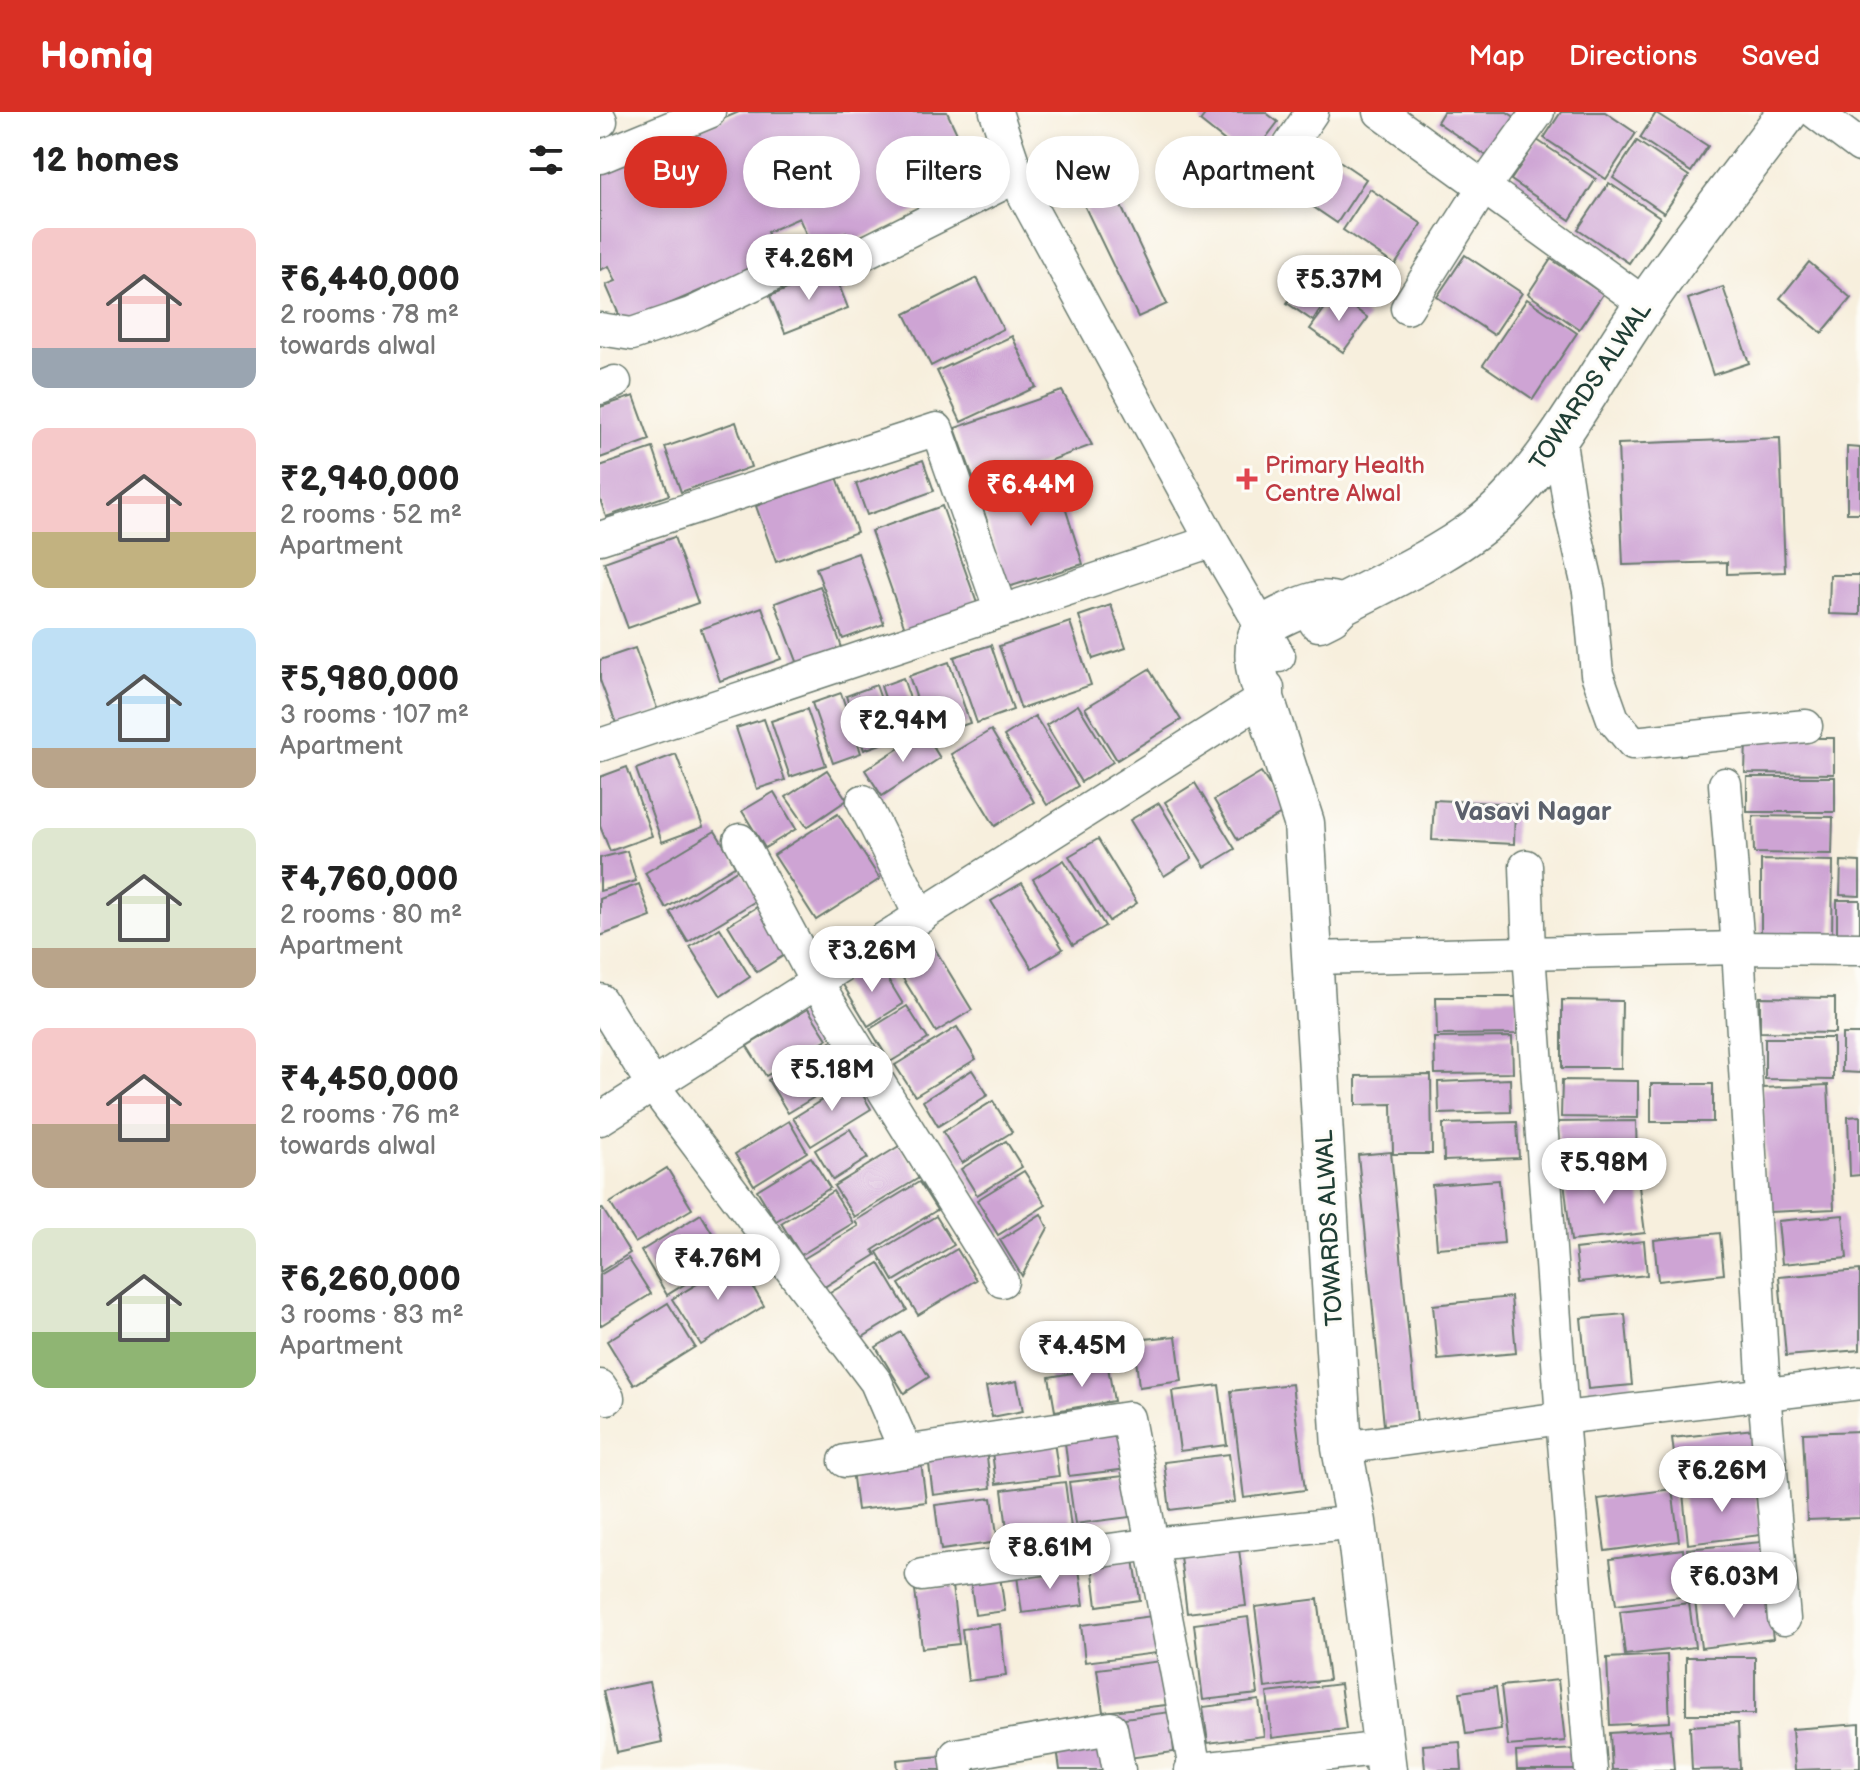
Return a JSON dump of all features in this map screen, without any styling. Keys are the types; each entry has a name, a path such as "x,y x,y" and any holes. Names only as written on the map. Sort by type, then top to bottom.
{"main road":[{"name":"TOWARDS ALWAL","path":"1385,1759 1356,1522 1342,1448 1304,823 1267,668 1284,642 1295,632 1423,563 1485,522 1502,507 1542,462 1645,304 1788,112"}],"street":[{"path":"600,157 709,112"},
{"path":"600,1119 654,1087 815,980 921,917 1267,668 1212,541 1024,195 996,112"},
{"path":"1296,136 1312,112"},
{"path":"1380,112 1645,304"},
{"path":"1407,308 1483,188 1538,112"},
{"path":"1815,112 1860,146"},
{"path":"600,329 632,334 691,314 808,258 858,256 1018,176"},
{"path":"600,538 937,429 1001,611"},
{"path":"1559,436 1570,508 1589,591 1597,674 1613,719 1633,743 1806,726"},
{"path":"600,745 1212,541"},
{"path":"1725,784 1738,948 1764,1393 1784,1619"},
{"path":"863,801 921,917"},
{"path":"740,840 815,980 1002,1281"},
{"path":"1526,866 1529,953 1562,1418 1591,1770"},
{"path":"1313,958 1738,948 1860,949"},
{"path":"600,1000 654,1087 876,1382 906,1452"},
{"path":"1342,1448 1860,1383"},
{"path":"845,1461 1128,1418 1154,1544 1193,1769 1385,1759"},
{"path":"922,1575 1154,1544 1356,1522"},
{"path":"958,1770 956,1755 1111,1728 1119,1770"}],"building":[{"path":"739,112 947,112 958,136 876,136 876,208 923,208 850,243 846,233 812,247 799,218 767,232 778,257 623,324 606,285 616,281 609,266 600,270 600,171 624,161 624,208 727,208 727,136 682,136"},
{"path":"1207,112 1265,112 1278,122 1267,136 1219,136 1200,121"},
{"path":"1443,112 1507,112 1516,118 1490,158 1437,122"},
{"path":"1561,112 1605,112 1636,133 1606,179 1544,138"},
{"path":"1656,113 1708,146 1691,172 1640,138"},
{"path":"1537,140 1596,179 1570,220 1511,180"},
{"path":"1637,141 1689,176 1664,213 1613,178"},
{"path":"1343,163 1366,179 1337,223 1315,208 1343,208"},
{"path":"1609,183 1660,217 1629,263 1578,229"},
{"path":"1370,189 1422,224 1395,265 1343,230"},
{"path":"1085,208 1122,208 1167,304 1138,317"},
{"path":"1465,255 1522,293 1494,335 1437,297"},
{"path":"1551,259 1603,294 1579,329 1528,294"},
{"path":"1809,262 1851,298 1822,333 1780,298"},
{"path":"833,270 848,308 785,333 770,296"},
{"path":"1307,274 1332,291 1313,321 1287,303"},
{"path":"977,278 1003,329 931,366 905,314"},
{"path":"1723,287 1749,363 1713,375 1688,299"},
{"path":"1335,294 1368,318 1343,352 1310,329"},
{"path":"1527,299 1577,333 1533,399 1483,365"},
{"path":"1012,336 1036,387 961,422 937,371"},
{"path":"1062,391 1092,445 977,488 955,428"},
{"path":"634,396 650,440 600,458 600,407"},
{"path":"736,422 751,467 681,492 665,447"},
{"path":"1780,438 1785,572 1727,574 1727,562 1623,565 1618,444"},
{"path":"1847,447 1860,448 1860,513 1847,513"},
{"path":"653,448 669,495 606,517 600,499 600,466"},
{"path":"923,460 934,491 867,515 856,484"},
{"path":"1053,469 1083,564 1008,587 978,493"},
{"path":"837,477 857,532 776,562 756,506"},
{"path":"942,506 978,606 906,631 871,531"},
{"path":"674,537 698,603 628,628 604,562"},
{"path":"858,553 884,624 843,639 816,568"},
{"path":"1830,575 1860,575 1860,615 1829,614"},
{"path":"820,586 842,648 798,664 775,603"},
{"path":"1111,605 1126,648 1093,659 1079,616"},
{"path":"762,607 781,659 720,681 701,629"},
{"path":"1070,622 1091,685 1021,709 999,646"},
{"path":"991,645 1013,710 977,723 954,657"},
{"path":"635,648 658,711 617,726 600,680 600,660"},
{"path":"949,662 970,723 930,737 909,676"},
{"path":"1149,669 1181,720 1117,760 1085,708"},
{"path":"903,678 921,731 899,739 881,686"},
{"path":"876,685 895,739 864,750 846,696"},
{"path":"841,693 861,753 833,763 812,703"},
{"path":"1078,705 1113,762 1081,782 1046,725"},
{"path":"807,709 826,765 790,777 771,721"},
{"path":"1035,716 1078,786 1047,805 1004,736"},
{"path":"764,719 785,780 757,789 736,728"},
{"path":"991,730 1034,802 995,826 951,754"},
{"path":"924,732 940,758 882,796 865,770"},
{"path":"1746,738 1834,738 1834,774 1745,773"},
{"path":"676,754 703,827 662,842 636,769"},
{"path":"627,767 652,836 610,851 600,826 600,777"},
{"path":"827,770 847,800 807,827 786,797"},
{"path":"1261,772 1286,811 1238,840 1214,800"},
{"path":"1747,777 1835,777 1835,812 1747,812"},
{"path":"1195,783 1235,849 1205,867 1165,802"},
{"path":"774,792 796,829 765,848 742,811"},
{"path":"1434,800 1515,804 1514,844 1432,840"},
{"path":"1159,803 1192,858 1164,876 1130,820"},
{"path":"838,814 880,879 816,920 774,855"},
{"path":"1753,816 1833,817 1832,854 1754,853"},
{"path":"715,831 736,865 666,908 645,873"},
{"path":"1098,839 1137,903 1109,921 1069,856"},
{"path":"627,851 636,881 600,891 600,858"},
{"path":"1064,860 1105,926 1073,945 1033,879"},
{"path":"1761,860 1833,861 1832,938 1761,937"},
{"path":"1841,861 1860,862 1860,896 1840,895"},
{"path":"740,868 759,899 688,942 670,912"},
{"path":"1022,883 1063,949 1032,968 991,901"},
{"path":"639,884 651,917 600,936 600,899"},
{"path":"1837,900 1860,900 1860,938 1837,938"},
{"path":"762,904 791,951 757,972 728,925"},
{"path":"720,928 750,977 721,996 690,947"},
{"path":"929,939 972,1010 936,1032 893,962"},
{"path":"877,961 903,1004 868,1026 842,983"},
{"path":"1436,997 1517,997 1517,1034 1437,1035"},
{"path":"1760,997 1835,998 1835,1033 1760,1032"},
{"path":"1562,1000 1622,1001 1621,1068 1562,1068"},
{"path":"907,1006 928,1039 890,1062 870,1029"},
{"path":"808,1009 827,1039 766,1076 747,1046"},
{"path":"957,1027 976,1059 915,1096 895,1065"},
{"path":"1842,1034 1860,1034 1860,1073 1842,1072"},
{"path":"1512,1037 1513,1073 1435,1074 1434,1038"},
{"path":"1765,1038 1833,1038 1833,1080 1765,1079"},
{"path":"831,1042 851,1075 788,1113 768,1080"},
{"path":"972,1070 988,1095 938,1126 923,1101"},
{"path":"1431,1075 1432,1154 1393,1154 1392,1104 1356,1105 1356,1076"},
{"path":"1510,1079 1511,1112 1439,1114 1438,1082"},
{"path":"854,1080 871,1109 811,1146 793,1118"},
{"path":"1562,1080 1638,1081 1638,1118 1561,1117"},
{"path":"1651,1084 1713,1084 1713,1122 1651,1122"},
{"path":"1828,1085 1834,1209 1769,1212 1762,1088"},
{"path":"993,1101 1012,1132 962,1163 943,1132"},
{"path":"1860,1116 1860,1175 1850,1176 1848,1117"},
{"path":"789,1121 807,1152 754,1185 735,1154"},
{"path":"1636,1121 1637,1162 1559,1163 1558,1122"},
{"path":"1517,1122 1519,1158 1444,1161 1443,1124"},
{"path":"850,1129 868,1158 833,1180 815,1150"},
{"path":"1006,1141 1022,1167 977,1195 961,1169"},
{"path":"899,1146 919,1178 854,1217 834,1186"},
{"path":"1391,1152 1417,1422 1384,1425 1358,1155"},
{"path":"811,1157 830,1188 776,1221 757,1190"},
{"path":"667,1168 692,1209 635,1243 610,1203"},
{"path":"1024,1171 1046,1205 998,1235 977,1200"},
{"path":"1637,1171 1645,1233 1571,1241 1564,1180"},
{"path":"1499,1180 1504,1243 1437,1248 1432,1185"},
{"path":"919,1182 937,1210 873,1250 876,1255 821,1289 803,1259 858,1226 855,1221"},
{"path":"833,1191 853,1223 801,1255 781,1223"},
{"path":"600,1209 630,1253 600,1272"},
{"path":"701,1214 727,1258 667,1295 641,1251"},
{"path":"1041,1214 1048,1228 1022,1276 1000,1240"},
{"path":"1843,1215 1847,1258 1782,1264 1778,1221"},
{"path":"936,1216 954,1245 894,1281 877,1252"},
{"path":"1720,1233 1724,1274 1658,1281 1654,1240"},
{"path":"1644,1241 1647,1275 1579,1282 1575,1249"},
{"path":"957,1249 976,1280 918,1315 899,1284"},
{"path":"628,1258 651,1294 600,1326 600,1275"},
{"path":"737,1260 764,1306 701,1345 672,1299"},
{"path":"879,1263 907,1310 853,1343 825,1296"},
{"path":"1860,1270 1860,1350 1786,1356 1779,1277"},
{"path":"1511,1297 1516,1353 1438,1360 1433,1305"},
{"path":"668,1303 695,1347 634,1385 607,1341"},
{"path":"1625,1314 1632,1385 1588,1389 1581,1318"},
{"path":"901,1332 929,1377 904,1393 876,1347"},
{"path":"1176,1336 1182,1381 1139,1387 1134,1340"},
{"path":"1108,1367 1114,1401 1055,1411 1049,1377"},
{"path":"1017,1381 1023,1411 992,1417 986,1387"},
{"path":"1292,1384 1305,1490 1244,1498 1231,1391"},
{"path":"1219,1385 1227,1445 1180,1451 1172,1391"},
{"path":"1123,1427 1128,1469 1069,1476 1064,1434"},
{"path":"1754,1429 1759,1477 1678,1485 1672,1438"},
{"path":"1860,1431 1860,1518 1807,1520 1803,1433"},
{"path":"1053,1435 1059,1476 996,1484 991,1443"},
{"path":"986,1450 991,1488 933,1495 928,1457"},
{"path":"1229,1454 1235,1502 1170,1510 1164,1462"},
{"path":"921,1462 926,1502 857,1510 852,1470"},
{"path":"1133,1475 1138,1516 1075,1524 1069,1482"},
{"path":"1065,1482 1071,1528 1008,1536 1002,1490"},
{"path":"1755,1485 1761,1535 1688,1544 1683,1493"},
{"path":"1672,1489 1679,1541 1605,1551 1598,1499"},
{"path":"992,1498 998,1542 941,1550 935,1505"},
{"path":"1238,1541 1246,1606 1187,1613 1179,1548"},
{"path":"1761,1542 1765,1587 1692,1594 1687,1549"},
{"path":"1683,1549 1689,1596 1616,1605 1610,1559"},
{"path":"1134,1559 1140,1600 1097,1606 1092,1564"},
{"path":"1079,1569 1084,1605 1022,1613 1017,1576"},
{"path":"1000,1576 1005,1611 975,1615 970,1579"},
{"path":"952,1586 959,1644 922,1648 915,1590"},
{"path":"1767,1592 1773,1639 1701,1648 1695,1601"},
{"path":"1318,1599 1329,1680 1265,1688 1255,1607"},
{"path":"1689,1603 1695,1647 1625,1655 1620,1611"},
{"path":"1152,1616 1157,1653 1085,1662 1081,1625"},
{"path":"1248,1617 1258,1694 1203,1700 1194,1624"},
{"path":"1000,1624 1006,1676 968,1681 962,1629"},
{"path":"1667,1655 1670,1722 1610,1725 1607,1658"},
{"path":"1686,1657 1755,1657 1755,1714 1686,1714"},
{"path":"1161,1661 1166,1705 1103,1712 1097,1669"},
{"path":"1558,1680 1565,1741 1508,1746 1501,1686"},
{"path":"649,1682 662,1742 617,1752 603,1691"},
{"path":"1340,1684 1346,1729 1272,1738 1267,1693"},
{"path":"1496,1687 1501,1729 1466,1734 1460,1692"},
{"path":"1259,1700 1264,1736 1208,1743 1203,1707"},
{"path":"1170,1712 1174,1752 1121,1759 1116,1719"},
{"path":"1738,1723 1740,1769 1692,1770 1690,1726"},
{"path":"1860,1724 1860,1768 1795,1770 1792,1729"},
{"path":"1671,1729 1674,1770 1612,1770 1610,1733"},
{"path":"1110,1741 1113,1770 1060,1770 1057,1748"},
{"path":"1460,1742 1462,1770 1425,1770 1423,1745"},
{"path":"1579,1749 1580,1770 1517,1770 1516,1752"},
{"path":"941,1756 943,1770 898,1770 897,1760"}],"place":[{"name":"Primary Health Centre Alwal","path":"1247,479"}],"district":[{"name":"Vasavi Nagar","path":"1533,811"}]}
